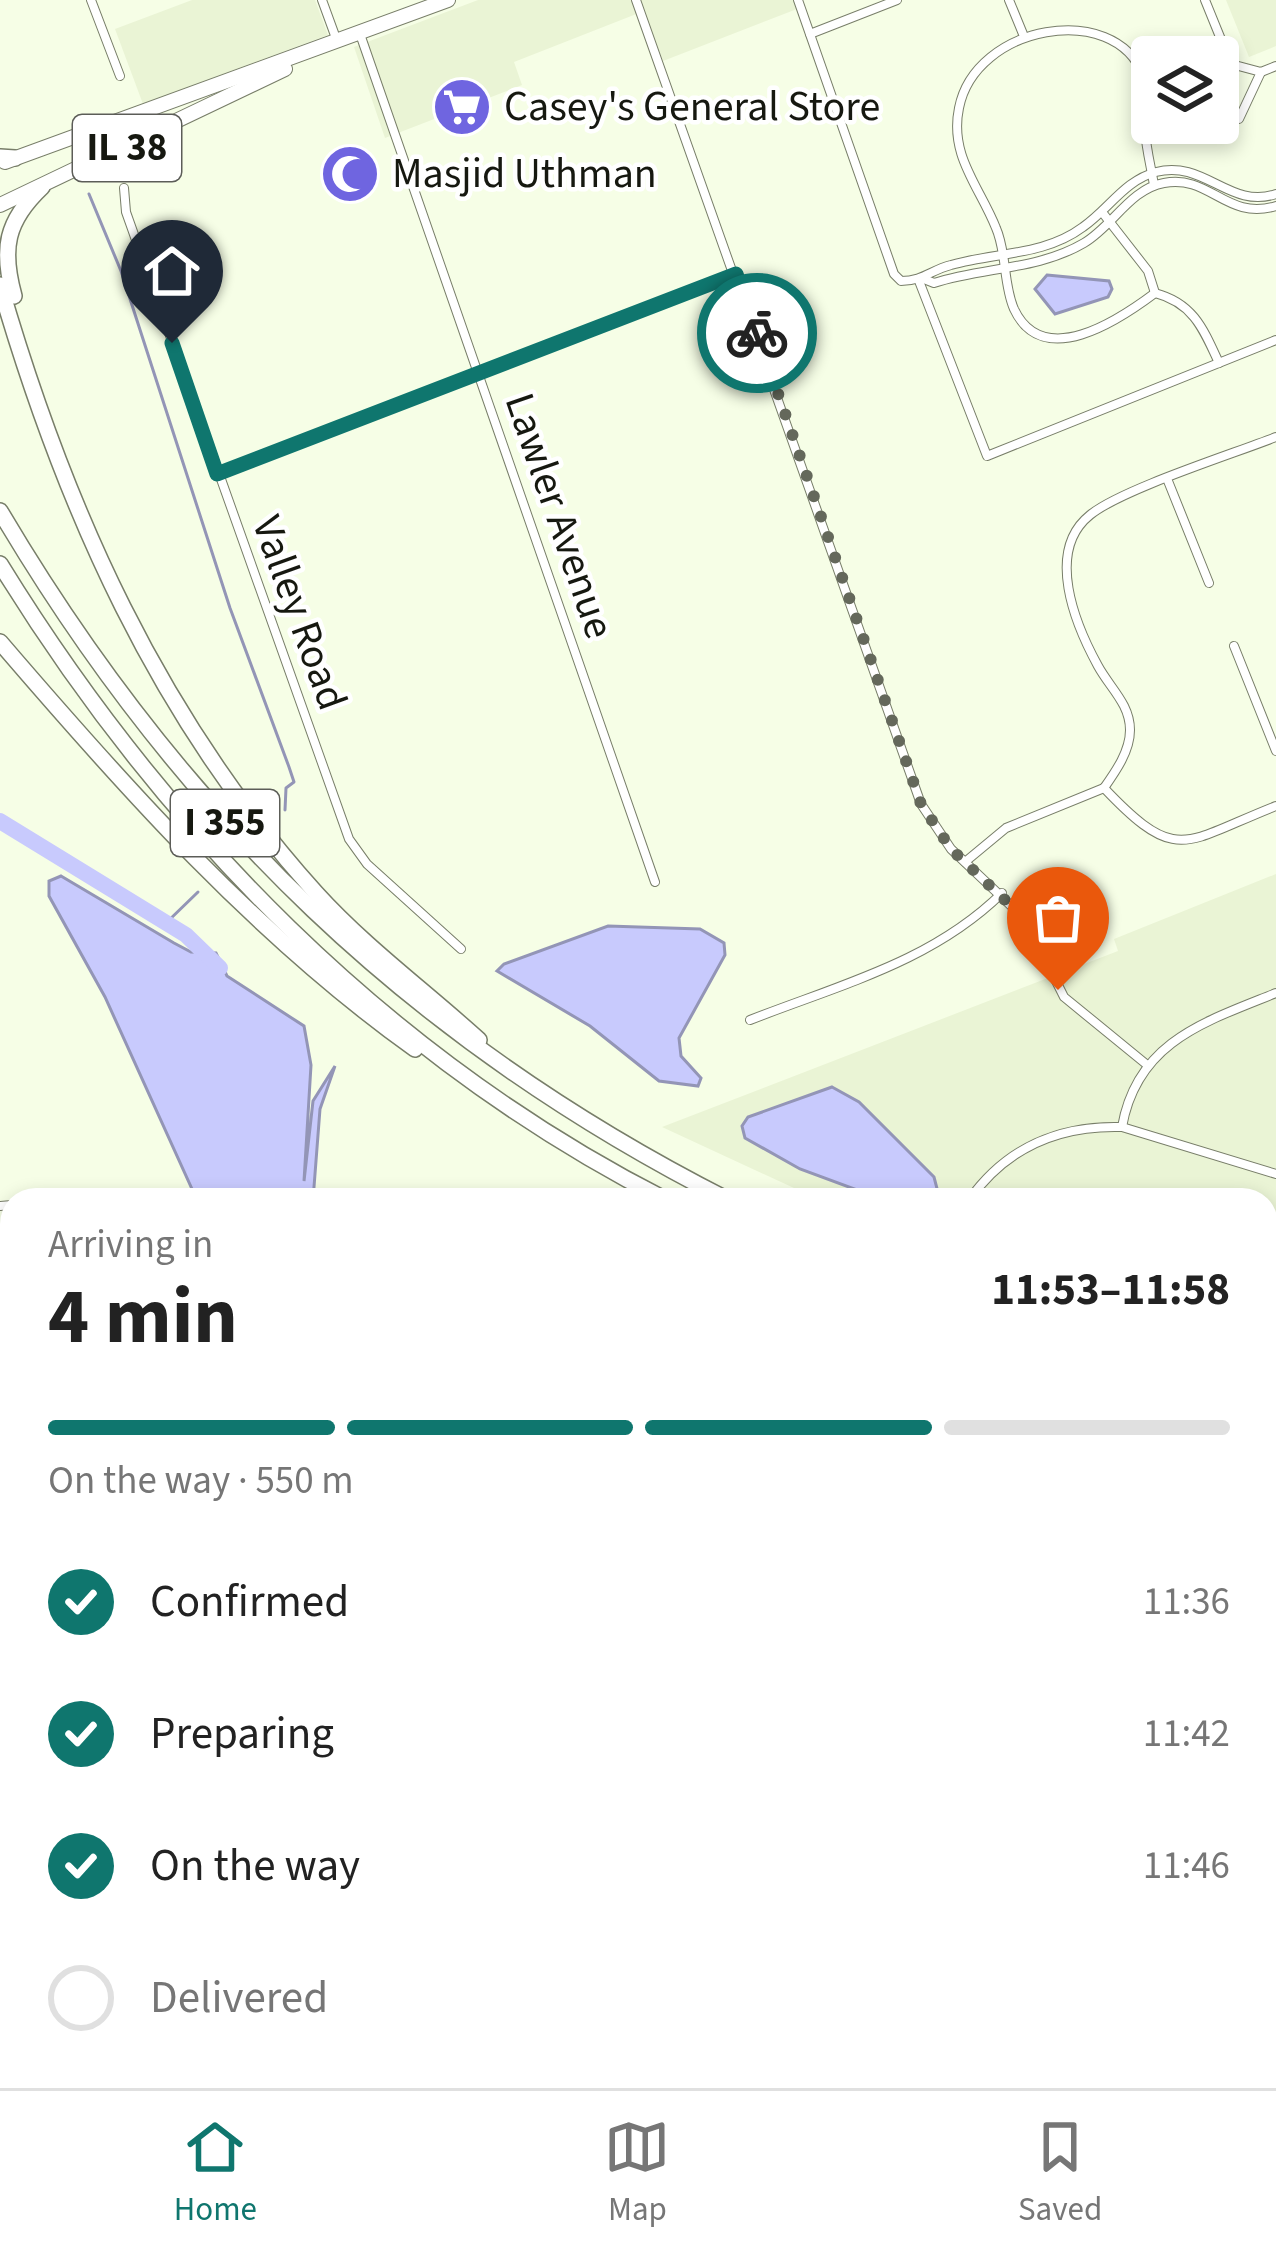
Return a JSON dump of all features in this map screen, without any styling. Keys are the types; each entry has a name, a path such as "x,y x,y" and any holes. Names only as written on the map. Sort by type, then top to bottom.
{"highway":[{"path":"30,369 5,253 14,219 42,187"},
{"path":"0,285 98,564 186,725 317,894 514,1076"},
{"name":"I 355","path":"0,511 116,691 259,861 380,974 514,1076 587,1124 706,1188"},
{"name":"I 355","path":"0,565 81,689 195,832 333,970 441,1058 560,1139 645,1188"},
{"path":"0,642 102,761 250,910 365,1011 415,1049 441,1058"}],"main road":[{"name":"IL 38","path":"5,160 448,0"},
{"name":"IL 38","path":"0,205 338,42"}],"street":[{"path":"91,0 121,76"},
{"path":"322,0 338,42"},
{"path":"636,0 921,804 938,834 1025,919 1064,997 1146,1064"},
{"path":"798,0 894,274 902,281 934,283 1062,255 1111,223 1154,184 1191,183 1240,209 1276,206"},
{"path":"810,34 897,0"},
{"path":"1009,0 1023,34"},
{"path":"1205,0 1220,36"},
{"path":"1154,184 1144,76 1126,52 1100,36 1074,30 1023,34 994,51 973,74 959,107 958,142 967,177 996,228 1014,308 1028,328 1044,338 1108,326 1155,293"},
{"name":"Lawler Avenue","path":"360,34 655,882"},
{"path":"1239,66 1261,72 1276,66"},
{"path":"1239,117 1261,72"},
{"path":"922,280 954,264 1056,242 1102,212 1132,182 1152,172 1191,170 1248,199 1276,194"},
{"name":"Valley Road","path":"124,188 126,212 349,838 367,864 461,950"},
{"path":"1102,212 1148,271 1155,293"},
{"path":"217,474 736,274"},
{"path":"922,280 987,456 1276,340"},
{"path":"1155,293 1180,300 1219,363"},
{"path":"965,862 1006,828 1104,788 1130,738 1130,722 1093,656 1065,562 1071,538 1092,513 1276,437"},
{"path":"1168,481 1209,583"},
{"path":"1234,646 1276,751"},
{"path":"1104,788 1151,834 1179,841 1276,806"},
{"path":"750,1020 932,950 970,924 1002,893"},
{"path":"1122,1127 1129,1096 1146,1064 1193,1027 1276,993"},
{"path":"978,1188 991,1172 1032,1144 1078,1128 1122,1127 1276,1174"}],"shaded area":[{"path":"192,0 315,0 328,35 143,104 115,29"},
{"path":"478,0 794,0 797,9 663,61 644,11 514,62 522,85 385,138 354,47"},
{"path":"1226,0 1276,0 1276,46 1249,57"},
{"path":"1276,874 1276,1188 794,1188 662,1127 1118,951 1114,939"}],"water":[{"path":"1047,275 1109,281 1112,289 1108,297 1055,314 1035,289"},
{"path":"61,876 191,952 216,953 227,976 304,1026 311,1065 304,1181 313,1101 335,1066 320,1109 314,1188 192,1188 105,997 49,896 49,881"},
{"path":"608,926 700,929 724,943 725,955 679,1038 681,1056 701,1078 698,1086 659,1081 590,1026 497,971 504,964"},
{"path":"832,1087 859,1102 934,1177 937,1188 851,1188 800,1169 745,1138 742,1126 748,1117"}],"waterway":[{"path":"89,194 121,271 230,608 294,782 286,788 285,810"},
{"path":"0,821 186,935 220,968"},
{"path":"165,924 198,892"}],"way so far":[{"path":"757,333 921,804 951,849 1025,919 1058,990"}],"place":[{"name":"Casey's General Store","path":"462,107"},
{"name":"Masjid Uthman","path":"350,174"}],"route":[{"path":"172,343 217,474 736,274 757,333"}]}
